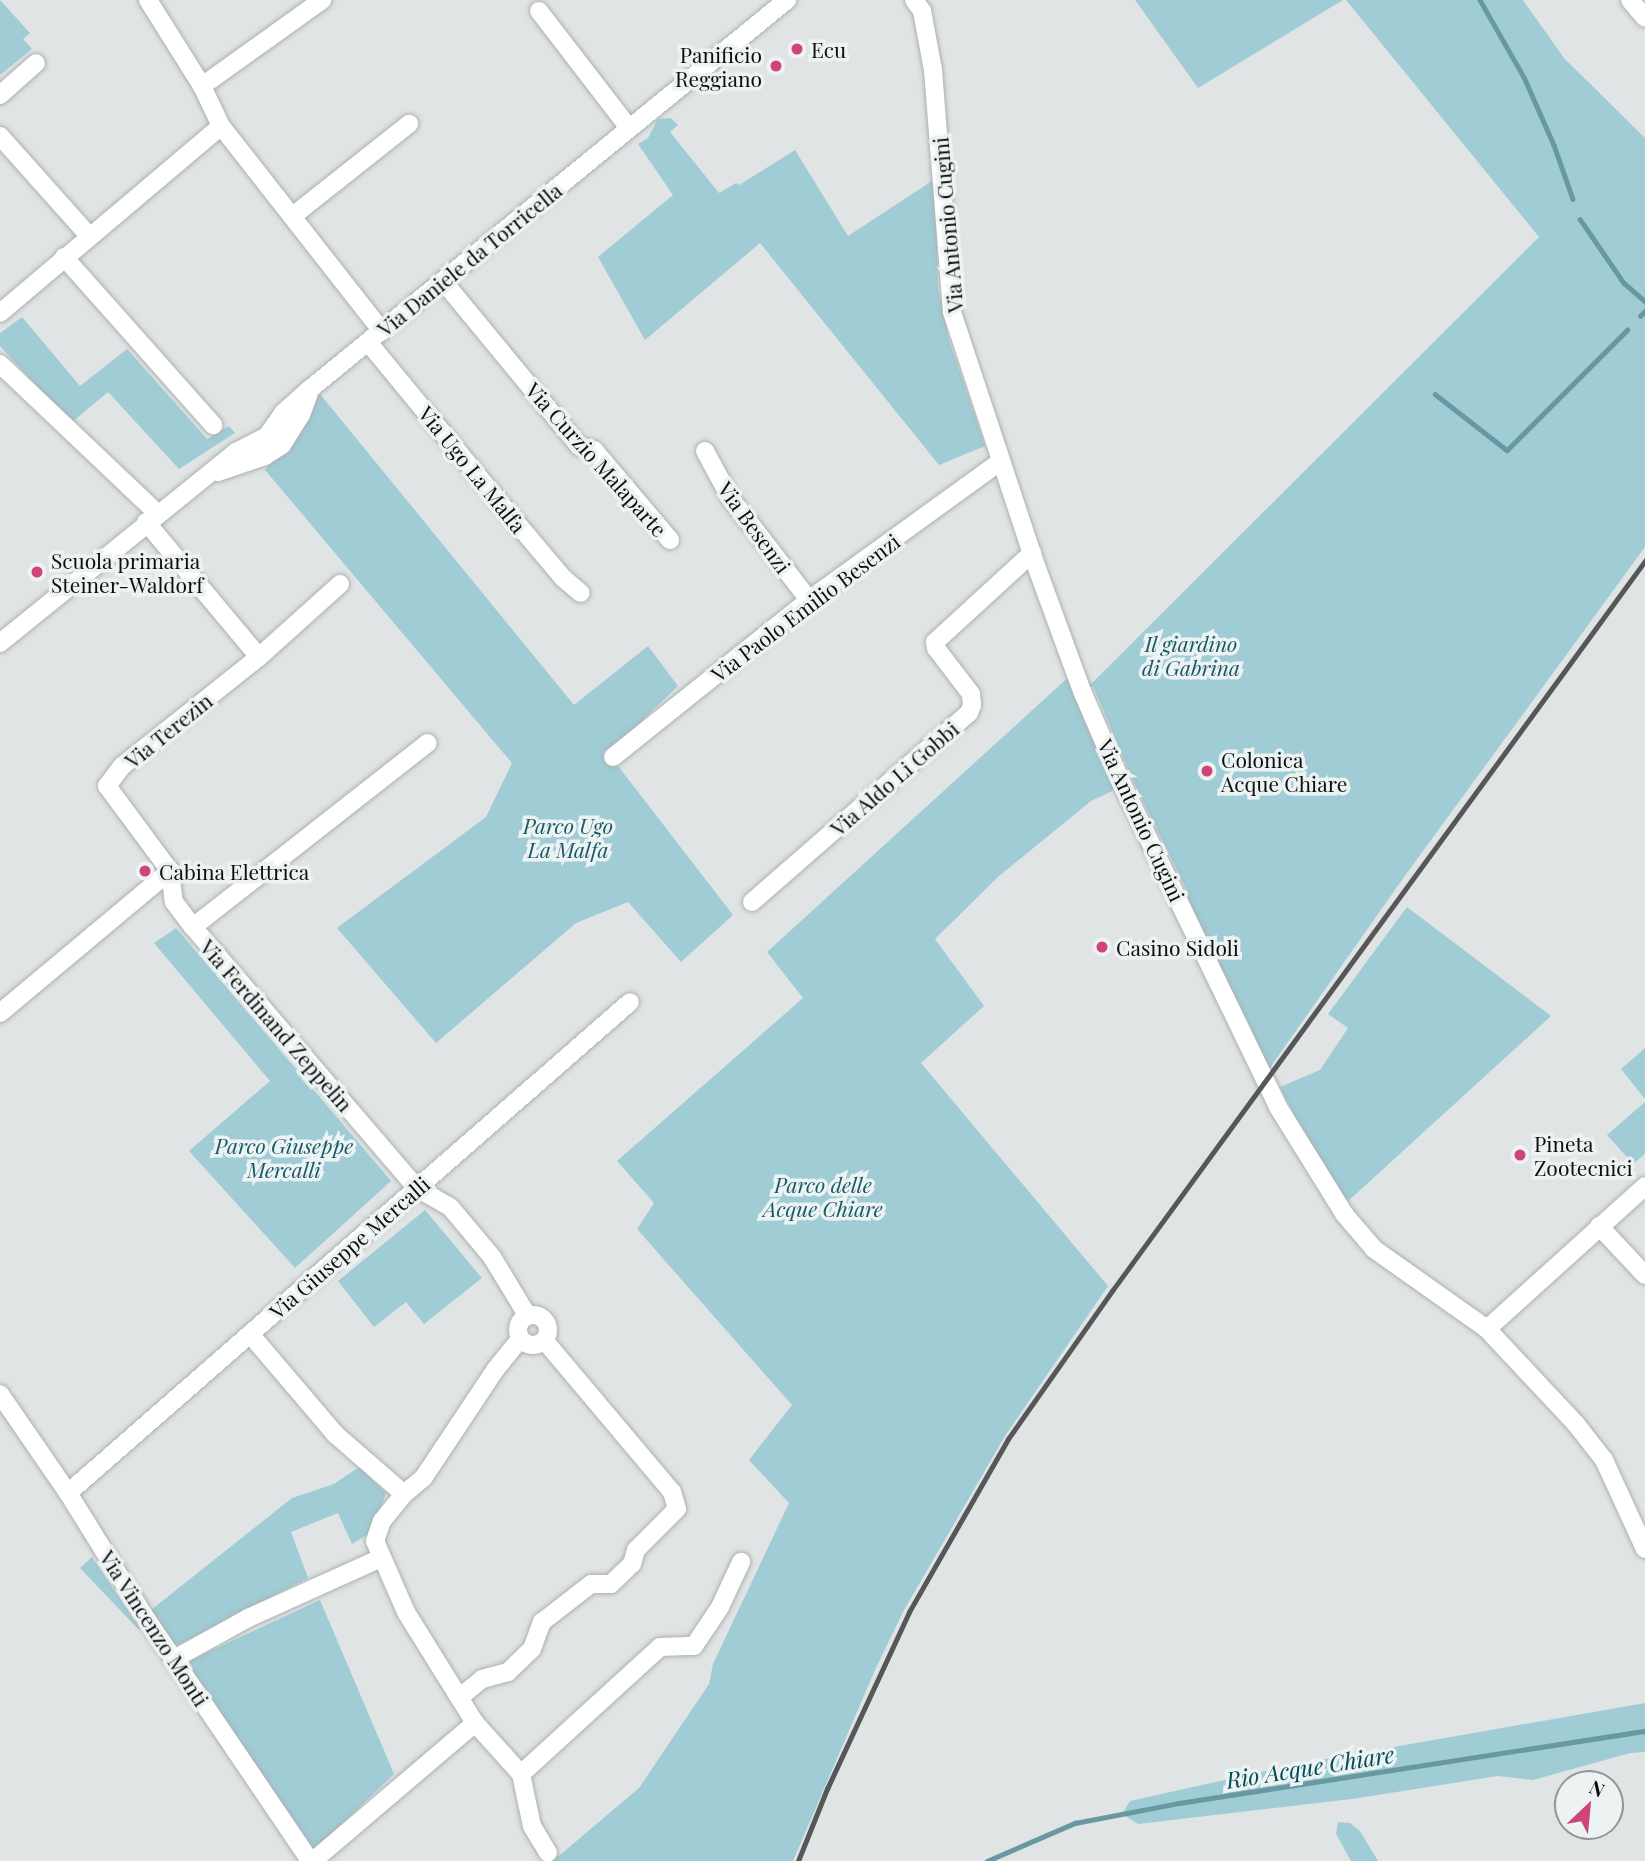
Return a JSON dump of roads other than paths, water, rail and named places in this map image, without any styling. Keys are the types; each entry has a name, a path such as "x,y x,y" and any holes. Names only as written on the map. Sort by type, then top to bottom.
{"street":[{"name":"Via Ugo La Malfa","path":"148,0 201,86 221,126 294,215 375,336 510,515 563,578 581,593"},
{"path":"201,86 322,0"},
{"name":"Via Daniele da Torricella","path":"0,643 152,518 208,476 265,457 282,445 296,425 310,389 787,0"},
{"name":"Via Antonio Cugini","path":"914,0 922,11 933,70 952,312 1032,553 1082,691 1123,786 1266,1082 1304,1153 1345,1215 1374,1249 1487,1329 1583,1432 1604,1460 1645,1549"},
{"path":"539,11 629,128"},
{"path":"0,95 36,63"},
{"path":"294,215 409,124"},
{"path":"0,313 221,126"},
{"path":"0,136 89,236"},
{"path":"64,257 213,425"},
{"name":"Via Curzio Malaparte","path":"443,281 579,446 594,450 670,540"},
{"path":"0,364 152,518 258,657"},
{"name":"Via Besenzi","path":"705,451 731,499 809,600"},
{"name":"Via Paolo Emilio Besenzi","path":"613,757 809,600 1001,461"},
{"name":"Via Aldo Li Gobbi","path":"752,902 969,713 973,703 971,694 936,648 936,642 1032,553"},
{"name":"Via Terezin","path":"170,871 107,786 122,766 258,657 340,584"},
{"name":"Via Ferdinand Zeppelin","path":"192,927 428,743"},
{"path":"0,1013 170,871"},
{"name":"Via Ferdinand Zeppelin","path":"170,871 174,902 192,927 416,1188 451,1208 492,1258 527,1315"},
{"name":"Via Giuseppe Mercalli","path":"68,1493 630,1002"},
{"path":"1487,1329 1645,1186"},
{"path":"1599,1226 1645,1275"},
{"path":"460,1696 482,1679 508,1672 532,1650 542,1622 592,1584 611,1584 632,1564 636,1550 677,1509 671,1492 545,1341 547,1324 543,1318 527,1315 519,1323 520,1339 495,1370 424,1478 404,1494 382,1521 375,1541 406,1612 475,1723 521,1774 532,1826 548,1853"},
{"path":"250,1334 335,1434 404,1494"},
{"path":"520,1339 536,1346 545,1341"},
{"name":"Via Vincenzo Monti","path":"0,1394 68,1493 174,1659 312,1861"},
{"path":"174,1659 248,1618 381,1558"},
{"path":"521,1774 660,1647 694,1646 720,1607 741,1562"},
{"path":"312,1861 475,1723"}],"waterway":[{"path":"1480,0 1524,77 1554,145 1573,199"},
{"path":"1580,219 1624,283 1645,301"},
{"path":"1640,316 1645,311"},
{"path":"1435,394 1507,450 1627,330"},
{"name":"Rio Acque Chiare","path":"987,1861 1075,1823 1179,1803 1645,1731"}],"railway":[{"path":"798,1861 827,1789 909,1612 1008,1439 1112,1291 1645,561"}],"place":[{"name":"Ecu","path":"797,49"},
{"name":"Panificio Reggiano","path":"776,66"},
{"name":"Scuola primaria Steiner-Waldorf","path":"37,572"},
{"name":"Colonica Acque Chiare","path":"1207,771"},
{"name":"Cabina Elettrica","path":"145,871"},
{"name":"Casino Sidoli","path":"1102,947"},
{"name":"Pineta Zootecnici","path":"1520,1155"}],"park label":[{"name":"Il giardino di Gabrina","path":"1191,655"},
{"name":"Parco Ugo La Malfa","path":"568,837"},
{"name":"Parco Giuseppe Mercalli","path":"284,1157"},
{"name":"Parco delle Acque Chiare","path":"823,1196"}]}
